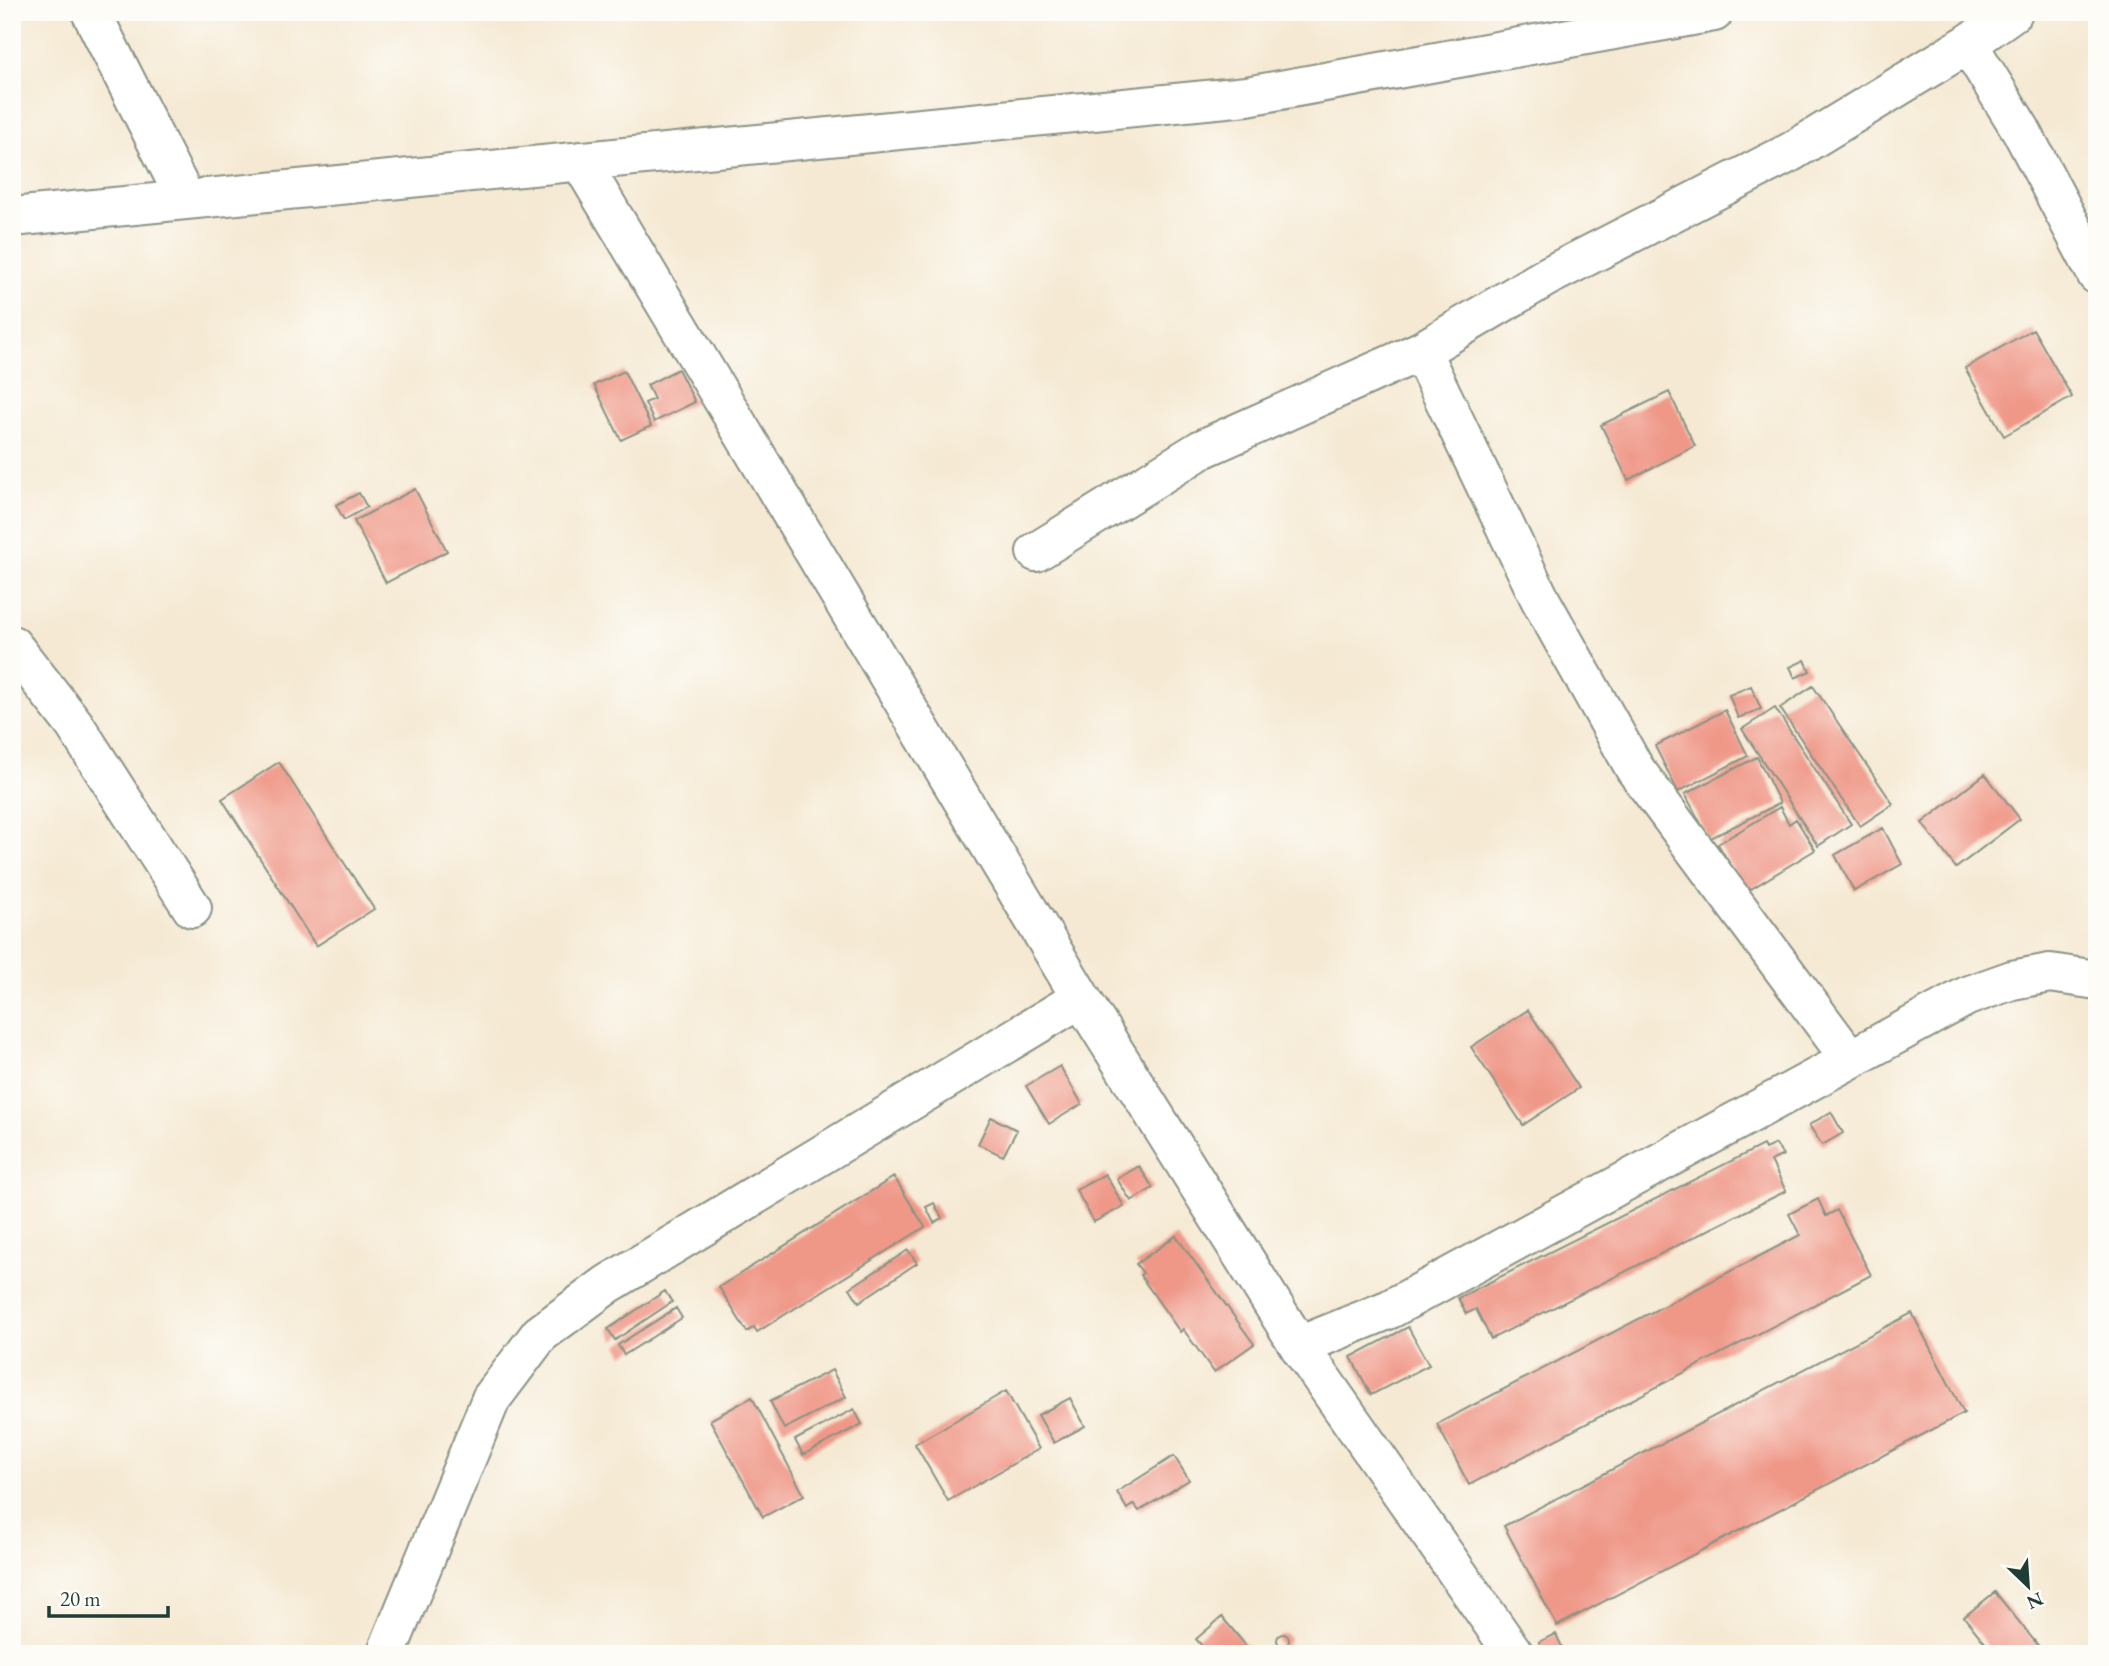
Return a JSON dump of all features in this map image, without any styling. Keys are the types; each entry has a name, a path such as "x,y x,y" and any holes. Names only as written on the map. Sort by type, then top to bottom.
{"street":[{"path":"91,12 186,200"},
{"path":"12,217 1247,96 1714,12"},
{"path":"1036,552 1202,449 1421,351 1548,276 1791,152 1968,44 2013,12"},
{"path":"1968,44 2021,130 2097,275"},
{"path":"580,161 1081,998 1299,1346 1514,1654"},
{"path":"1421,351 1541,599 1635,769 1850,1059"},
{"path":"12,645 74,724 192,908"},
{"path":"1299,1346 1390,1309 1967,996 2012,981 2050,973 2097,980"},
{"path":"386,1654 491,1399 540,1334 608,1284 1081,998"}],"building":[{"path":"2033,329 2072,397 2004,436 1965,368"},
{"path":"678,369 695,402 654,422 645,403 654,399 647,385"},
{"path":"624,371 651,426 621,440 594,385"},
{"path":"1669,392 1695,446 1628,480 1601,425"},
{"path":"415,489 447,551 386,583 354,521"},
{"path":"359,493 367,507 344,520 336,505"},
{"path":"1805,660 1810,671 1795,678 1790,667"},
{"path":"1751,686 1761,709 1738,718 1729,695"},
{"path":"1813,686 1893,804 1860,826 1780,708"},
{"path":"1775,708 1851,824 1818,846 1742,729"},
{"path":"1725,710 1748,756 1678,792 1655,746"},
{"path":"1757,757 1780,803 1709,839 1685,794"},
{"path":"279,762 374,909 316,946 222,799"},
{"path":"1985,774 2020,819 1956,868 1922,823"},
{"path":"1780,807 1789,824 1796,819 1815,850 1746,892 1718,844"},
{"path":"1883,828 1902,864 1854,891 1835,855"},
{"path":"1528,1010 1579,1088 1523,1125 1471,1047"},
{"path":"1060,1066 1082,1104 1049,1124 1026,1086"},
{"path":"1831,1112 1843,1133 1822,1145 1809,1125"},
{"path":"991,1117 1017,1130 1003,1156 978,1144"},
{"path":"1776,1144 1783,1155 1771,1161 1786,1191 1491,1339 1476,1309 1466,1314 1458,1298 1763,1145 1765,1149"},
{"path":"1139,1166 1153,1188 1131,1201 1117,1179"},
{"path":"1105,1174 1124,1206 1094,1222 1076,1190"},
{"path":"894,1177 925,1227 757,1332 754,1327 747,1332 719,1287"},
{"path":"1818,1199 1826,1216 1837,1210 1871,1275 1469,1485 1437,1424 1800,1235 1789,1214"},
{"path":"934,1203 942,1218 934,1223 926,1207"},
{"path":"1176,1236 1254,1344 1214,1372 1183,1329 1180,1332 1140,1275 1143,1273 1136,1264"},
{"path":"908,1250 917,1263 859,1302 850,1288"},
{"path":"665,1291 672,1302 615,1340 608,1329"},
{"path":"676,1308 682,1318 624,1355 618,1345"},
{"path":"1912,1313 1964,1413 1557,1626 1504,1526"},
{"path":"1408,1327 1429,1365 1371,1395 1351,1357"},
{"path":"832,1370 846,1397 784,1429 770,1401"},
{"path":"1006,1391 1039,1449 948,1501 915,1444"},
{"path":"752,1397 804,1495 763,1517 710,1420"},
{"path":"1070,1398 1085,1426 1054,1443 1038,1415"},
{"path":"854,1409 862,1424 803,1455 795,1440"},
{"path":"1174,1456 1189,1480 1139,1511 1134,1504 1127,1509 1117,1492"},
{"path":"1995,1592 2045,1654 1994,1654 1964,1617"},
{"path":"1222,1617 1253,1654 1209,1654 1196,1639"},
{"path":"1556,1634 1565,1654 1545,1654 1539,1642"},
{"path":"1278,1635 1288,1635 1288,1645 1278,1645"}]}
